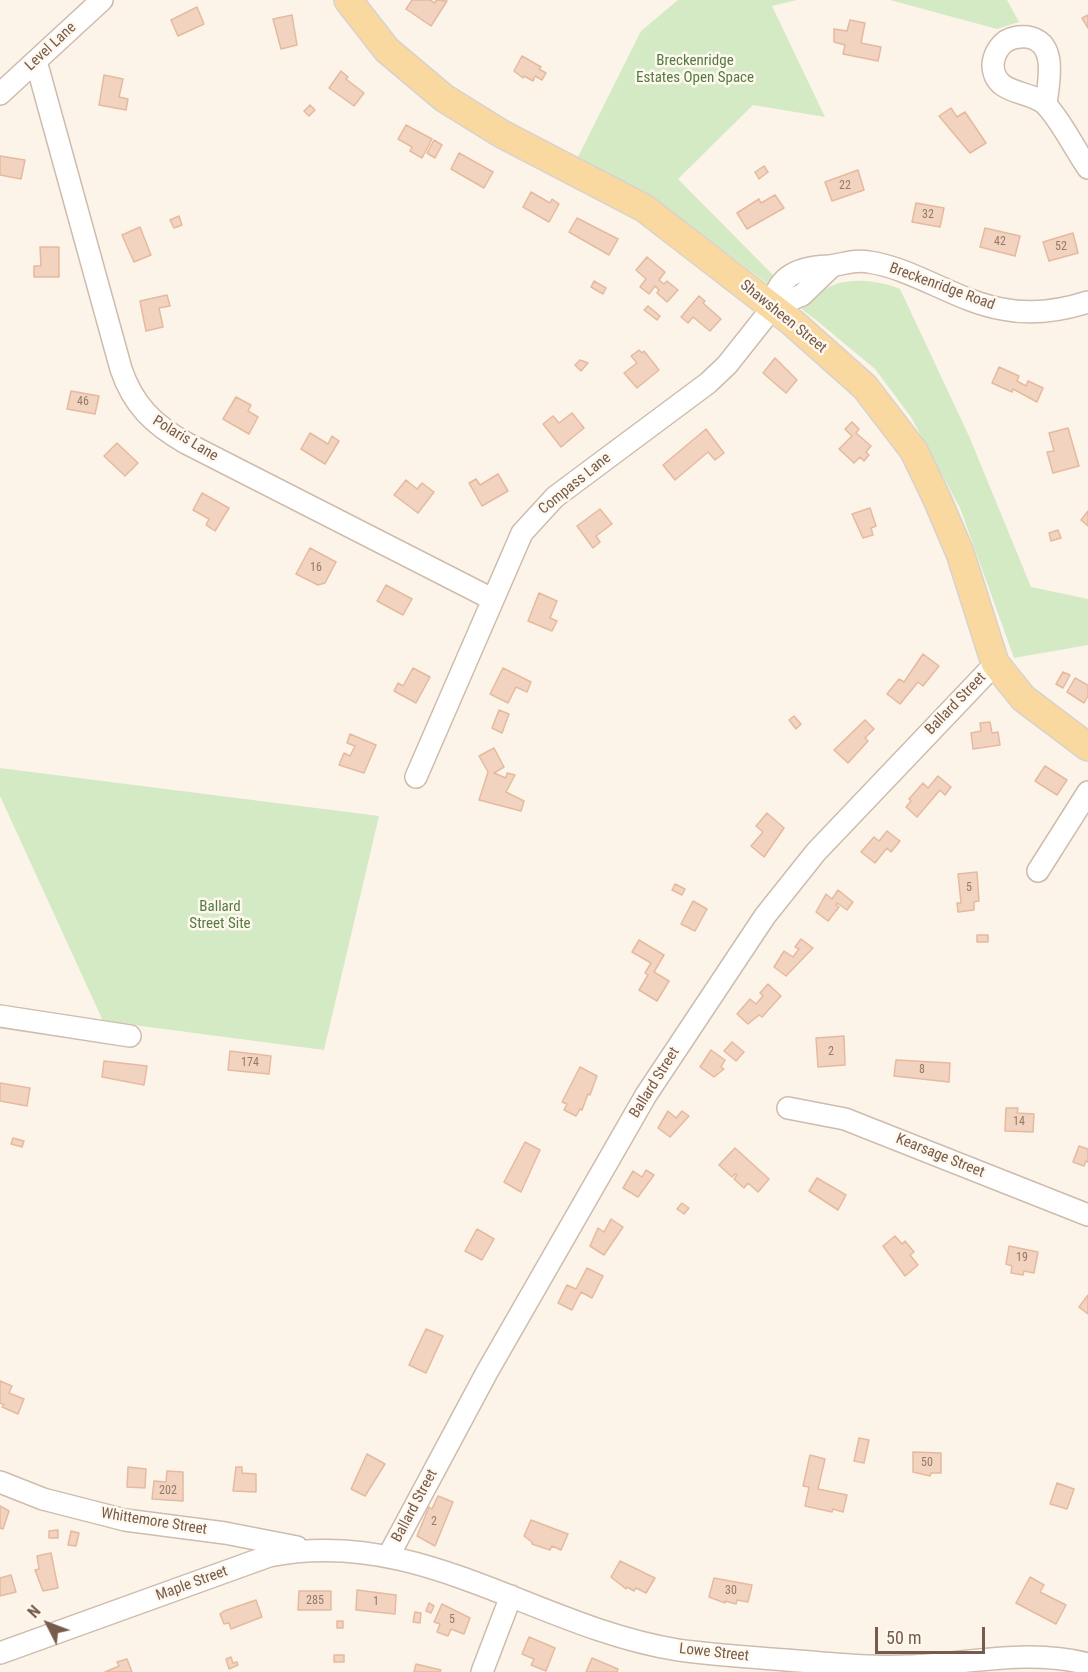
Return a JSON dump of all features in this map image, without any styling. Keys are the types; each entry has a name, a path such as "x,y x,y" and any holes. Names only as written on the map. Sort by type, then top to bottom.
{"main road":[{"name":"Shawsheen Street","path":"348,0 387,50 444,98 495,130 644,208 773,307 865,387 914,451 960,553 995,664 1023,698 1088,747"}],"street":[{"name":"Level Lane","path":"0,94 102,0"},
{"name":"Polaris Lane","path":"36,61 121,369 140,408 155,423 180,439 492,598"},
{"path":"1046,105 1088,168"},
{"name":"Breckenridge Road","path":"773,307 776,289 785,279 809,267 832,266 846,261 870,262 1002,309 1044,311 1087,305"},
{"name":"Compass Lane","path":"416,777 492,598 522,533 537,513 573,483 708,383 727,365 773,307"},
{"name":"Ballard Street","path":"389,1555 487,1372 646,1095 765,915 816,852 995,664"},
{"path":"1038,871 1088,792"},
{"path":"0,1016 130,1036"},
{"name":"Kearsage Street","path":"789,1108 845,1119 1088,1215"},
{"name":"Whittemore Street","path":"0,1482 43,1499 125,1520 225,1533 312,1550"},
{"name":"Maple Street","path":"0,1653 269,1556 312,1550 389,1555"},
{"name":"Lowe Street","path":"389,1555 456,1575 625,1638 705,1653 857,1666 907,1666 1030,1656 1064,1658 1088,1664"},
{"path":"482,1672 511,1596"}],"green space":[{"name":"Breckenridge Estates Open Space","path":"678,0 797,0 772,6 825,117 753,105 678,179 774,276 817,298 824,290 844,282 868,281 900,289 969,436 1031,587 1088,599 1088,645 1014,658 960,508 911,417 875,369 816,320 656,200 578,157 641,31"},
{"path":"890,0 1007,0 1019,22 997,29"},
{"name":"Ballard Street Site","path":"0,768 379,816 324,1050 103,1021 0,796"}],"building":[{"path":"412,0 430,0 435,3 436,0 447,1 431,26 406,9"},
{"path":"197,7 204,24 178,36 171,20"},
{"path":"292,15 297,45 281,49 273,19"},
{"path":"1088,15 1088,28 1082,18"},
{"path":"850,20 865,23 861,43 881,47 878,61 843,54 845,45 834,42 834,29 847,31"},
{"path":"522,56 541,67 539,69 546,73 542,80 535,76 533,81 524,76 523,78 514,71"},
{"path":"341,71 348,77 346,79 364,93 354,106 329,88"},
{"path":"104,75 123,79 119,97 128,99 126,110 99,105"},
{"path":"310,105 315,110 309,116 304,111"},
{"path":"951,108 957,117 965,112 986,143 970,153 939,116"},
{"path":"406,125 432,139 422,158 410,151 412,147 398,139"},
{"path":"434,140 442,145 435,158 427,153"},
{"path":"459,153 493,172 484,188 451,169"},
{"path":"0,156 25,160 21,179 0,175"},
{"path":"764,166 768,172 759,179 755,172"},
{"path":"858,170 864,190 832,201 825,182"},
{"path":"531,192 550,203 552,199 559,204 549,222 523,207"},
{"path":"775,195 784,208 747,229 737,213 759,199 761,203"},
{"path":"916,203 944,208 940,227 912,222"},
{"path":"179,216 182,225 174,228 170,220"},
{"path":"577,218 618,239 609,255 569,232"},
{"path":"140,227 151,255 134,262 122,235"},
{"path":"985,228 1020,236 1015,256 980,247"},
{"path":"1073,233 1078,253 1049,261 1043,242"},
{"path":"40,247 59,247 59,277 34,277 34,266 41,266"},
{"path":"647,257 665,272 659,280 664,284 667,281 678,290 667,302 657,293 659,290 655,286 649,294 640,287 646,279 636,270"},
{"path":"594,281 606,288 603,294 591,287"},
{"path":"167,295 170,306 159,308 163,327 146,331 140,301"},
{"path":"699,296 705,301 703,303 721,319 710,331 693,317 688,323 681,317"},
{"path":"648,306 660,316 657,320 644,310"},
{"path":"639,350 642,353 644,351 659,370 637,388 624,373 637,363 631,356"},
{"path":"775,358 797,380 786,393 763,373"},
{"path":"580,360 588,363 581,371 575,365"},
{"path":"999,367 1019,376 1017,381 1026,386 1028,381 1043,388 1037,402 1013,389 1012,392 992,383"},
{"path":"71,391 99,396 95,414 67,409"},
{"path":"236,397 251,405 248,411 258,417 249,434 223,419"},
{"path":"572,413 584,428 561,447 543,424 553,416 559,423"},
{"path":"852,422 859,429 856,433 871,446 866,452 869,455 864,461 860,457 854,463 839,449 852,436 845,429"},
{"path":"1068,428 1079,466 1053,473 1047,452 1054,451 1049,433"},
{"path":"706,429 724,453 715,460 708,452 675,480 663,465"},
{"path":"310,433 328,444 332,436 339,441 325,464 301,449"},
{"path":"117,443 138,463 125,476 104,456"},
{"path":"498,474 508,491 482,506 469,483 476,479 480,485"},
{"path":"406,480 417,489 422,483 434,492 418,513 394,495"},
{"path":"202,493 229,508 215,531 206,525 209,519 193,510"},
{"path":"870,508 876,526 871,528 873,535 863,538 852,514"},
{"path":"600,509 612,524 596,536 600,542 593,548 577,526"},
{"path":"1088,511 1088,526 1081,520"},
{"path":"1058,530 1061,538 1051,541 1049,533"},
{"path":"310,548 336,562 325,583 318,585 296,574"},
{"path":"386,585 412,599 403,615 377,601"},
{"path":"539,593 557,601 550,618 557,621 552,631 528,621"},
{"path":"923,654 939,666 923,686 918,682 900,704 887,694 899,679 904,682"},
{"path":"413,668 430,677 416,703 394,691 398,683 403,686"},
{"path":"503,668 531,682 527,692 516,687 508,703 490,694"},
{"path":"1063,672 1070,675 1063,688 1056,684"},
{"path":"1075,678 1088,685 1088,696 1084,703 1067,692"},
{"path":"499,710 509,714 502,733 492,728"},
{"path":"794,716 801,724 796,729 789,720"},
{"path":"865,720 874,729 865,738 868,741 848,763 834,750"},
{"path":"990,722 992,733 998,732 1000,745 973,749 971,733 981,731 980,723"},
{"path":"350,734 376,745 364,773 339,765 344,753 350,756 355,746 347,743"},
{"path":"494,748 504,767 494,773 506,778 507,773 515,775 506,792 524,801 521,811 479,800 488,772 479,756"},
{"path":"1045,766 1067,780 1057,795 1035,781"},
{"path":"938,776 951,787 945,795 940,790 917,817 906,807 911,801 909,799 923,783 928,788"},
{"path":"767,813 784,828 764,857 751,846 763,832 756,826"},
{"path":"887,831 900,841 891,852 887,848 875,863 861,852 874,837 879,841"},
{"path":"977,872 979,901 974,902 974,910 958,912 957,903 961,903 958,874"},
{"path":"675,884 685,889 682,895 672,890"},
{"path":"838,890 853,902 847,910 837,903 839,907 828,921 816,912 826,894 832,899"},
{"path":"693,901 707,909 695,931 681,924"},
{"path":"977,935 988,935 988,942 977,942"},
{"path":"801,939 813,948 786,976 774,967 784,951 793,957 799,949 795,947"},
{"path":"639,940 664,955 654,972 669,981 657,1001 639,990 648,975 645,973 651,963 632,952"},
{"path":"768,984 781,996 762,1017 759,1015 748,1024 737,1014 750,999 756,1004 763,996 760,993"},
{"path":"844,1036 845,1065 818,1067 816,1038"},
{"path":"732,1042 744,1052 736,1061 724,1051"},
{"path":"711,1050 725,1060 721,1067 724,1069 714,1077 700,1067"},
{"path":"230,1051 271,1056 269,1074 228,1070"},
{"path":"896,1060 950,1063 949,1082 894,1076"},
{"path":"104,1061 147,1066 144,1085 102,1077"},
{"path":"580,1067 597,1076 590,1095 588,1094 582,1110 580,1109 576,1116 564,1110 567,1104 562,1102"},
{"path":"0,1083 30,1088 27,1106 0,1101"},
{"path":"1006,1108 1018,1108 1017,1113 1034,1114 1033,1132 1005,1131"},
{"path":"668,1111 676,1118 682,1111 689,1116 670,1137 658,1128"},
{"path":"13,1138 24,1141 22,1147 11,1144"},
{"path":"525,1142 540,1150 521,1192 504,1182"},
{"path":"1079,1146 1088,1149 1088,1162 1086,1161 1084,1166 1073,1162"},
{"path":"735,1148 769,1179 758,1192 748,1183 744,1188 734,1179 737,1175 732,1177 719,1165"},
{"path":"646,1170 654,1175 638,1197 623,1188 633,1171 642,1177"},
{"path":"817,1178 846,1195 838,1210 809,1191"},
{"path":"682,1203 689,1208 684,1214 677,1209"},
{"path":"611,1219 623,1227 604,1255 590,1246 598,1228 604,1232"},
{"path":"477,1229 494,1239 482,1260 465,1251"},
{"path":"895,1236 902,1244 905,1241 914,1252 910,1255 918,1265 905,1276 883,1246"},
{"path":"1009,1246 1038,1252 1034,1273 1024,1271 1023,1275 1011,1273 1012,1266 1006,1264"},
{"path":"587,1268 603,1276 592,1298 581,1292 572,1310 558,1303 567,1285 576,1289"},
{"path":"1088,1295 1088,1314 1079,1307"},
{"path":"426,1329 443,1336 426,1373 409,1365"},
{"path":"0,1381 12,1386 9,1393 24,1399 18,1414 2,1407 4,1405 0,1403"},
{"path":"859,1438 869,1440 864,1463 854,1461"},
{"path":"913,1452 941,1453 941,1473 931,1473 930,1476 913,1472"},
{"path":"367,1454 385,1464 365,1496 351,1489"},
{"path":"810,1455 825,1459 818,1489 847,1495 843,1512 805,1506 809,1487 803,1486"},
{"path":"128,1467 146,1469 145,1488 127,1487"},
{"path":"236,1467 242,1467 242,1473 256,1474 256,1492 233,1491"},
{"path":"167,1471 183,1472 183,1501 152,1499 154,1481 166,1482"},
{"path":"1057,1483 1074,1489 1067,1509 1050,1504"},
{"path":"438,1496 453,1502 435,1546 417,1536 429,1507 432,1509"},
{"path":"0,1506 9,1511 3,1529 0,1528"},
{"path":"531,1520 568,1534 561,1550 552,1546 550,1550 532,1544 524,1536"},
{"path":"58,1530 58,1538 49,1538 49,1531"},
{"path":"71,1531 79,1533 76,1546 68,1545"},
{"path":"51,1553 58,1588 43,1591 35,1570 39,1569 37,1556"},
{"path":"620,1561 655,1578 646,1593 636,1588 634,1591 627,1587 626,1589 611,1577"},
{"path":"11,1575 16,1592 0,1596 0,1578"},
{"path":"1030,1577 1044,1585 1040,1592 1066,1605 1056,1624 1016,1603"},
{"path":"714,1578 752,1585 748,1602 737,1600 736,1604 725,1601 725,1603 709,1597"},
{"path":"357,1590 396,1595 395,1614 356,1610"},
{"path":"299,1591 331,1591 331,1610 298,1610"},
{"path":"256,1600 262,1617 231,1629 229,1623 224,1624 220,1614 224,1611"},
{"path":"429,1603 434,1606 431,1613 426,1611"},
{"path":"442,1604 470,1618 464,1634 451,1629 448,1636 437,1632 440,1624 434,1622"},
{"path":"415,1612 421,1613 420,1623 413,1622"},
{"path":"337,1621 343,1621 343,1628 337,1628"},
{"path":"529,1637 555,1648 546,1671 531,1665 534,1659 522,1654"},
{"path":"334,1655 344,1655 344,1662 334,1662"},
{"path":"231,1657 233,1663 237,1662 238,1665 229,1669 226,1659"},
{"path":"592,1658 618,1669 617,1672 586,1672"},
{"path":"127,1659 132,1672 105,1672 119,1666 117,1662"},
{"path":"416,1664 441,1670 440,1672 414,1672"}]}
